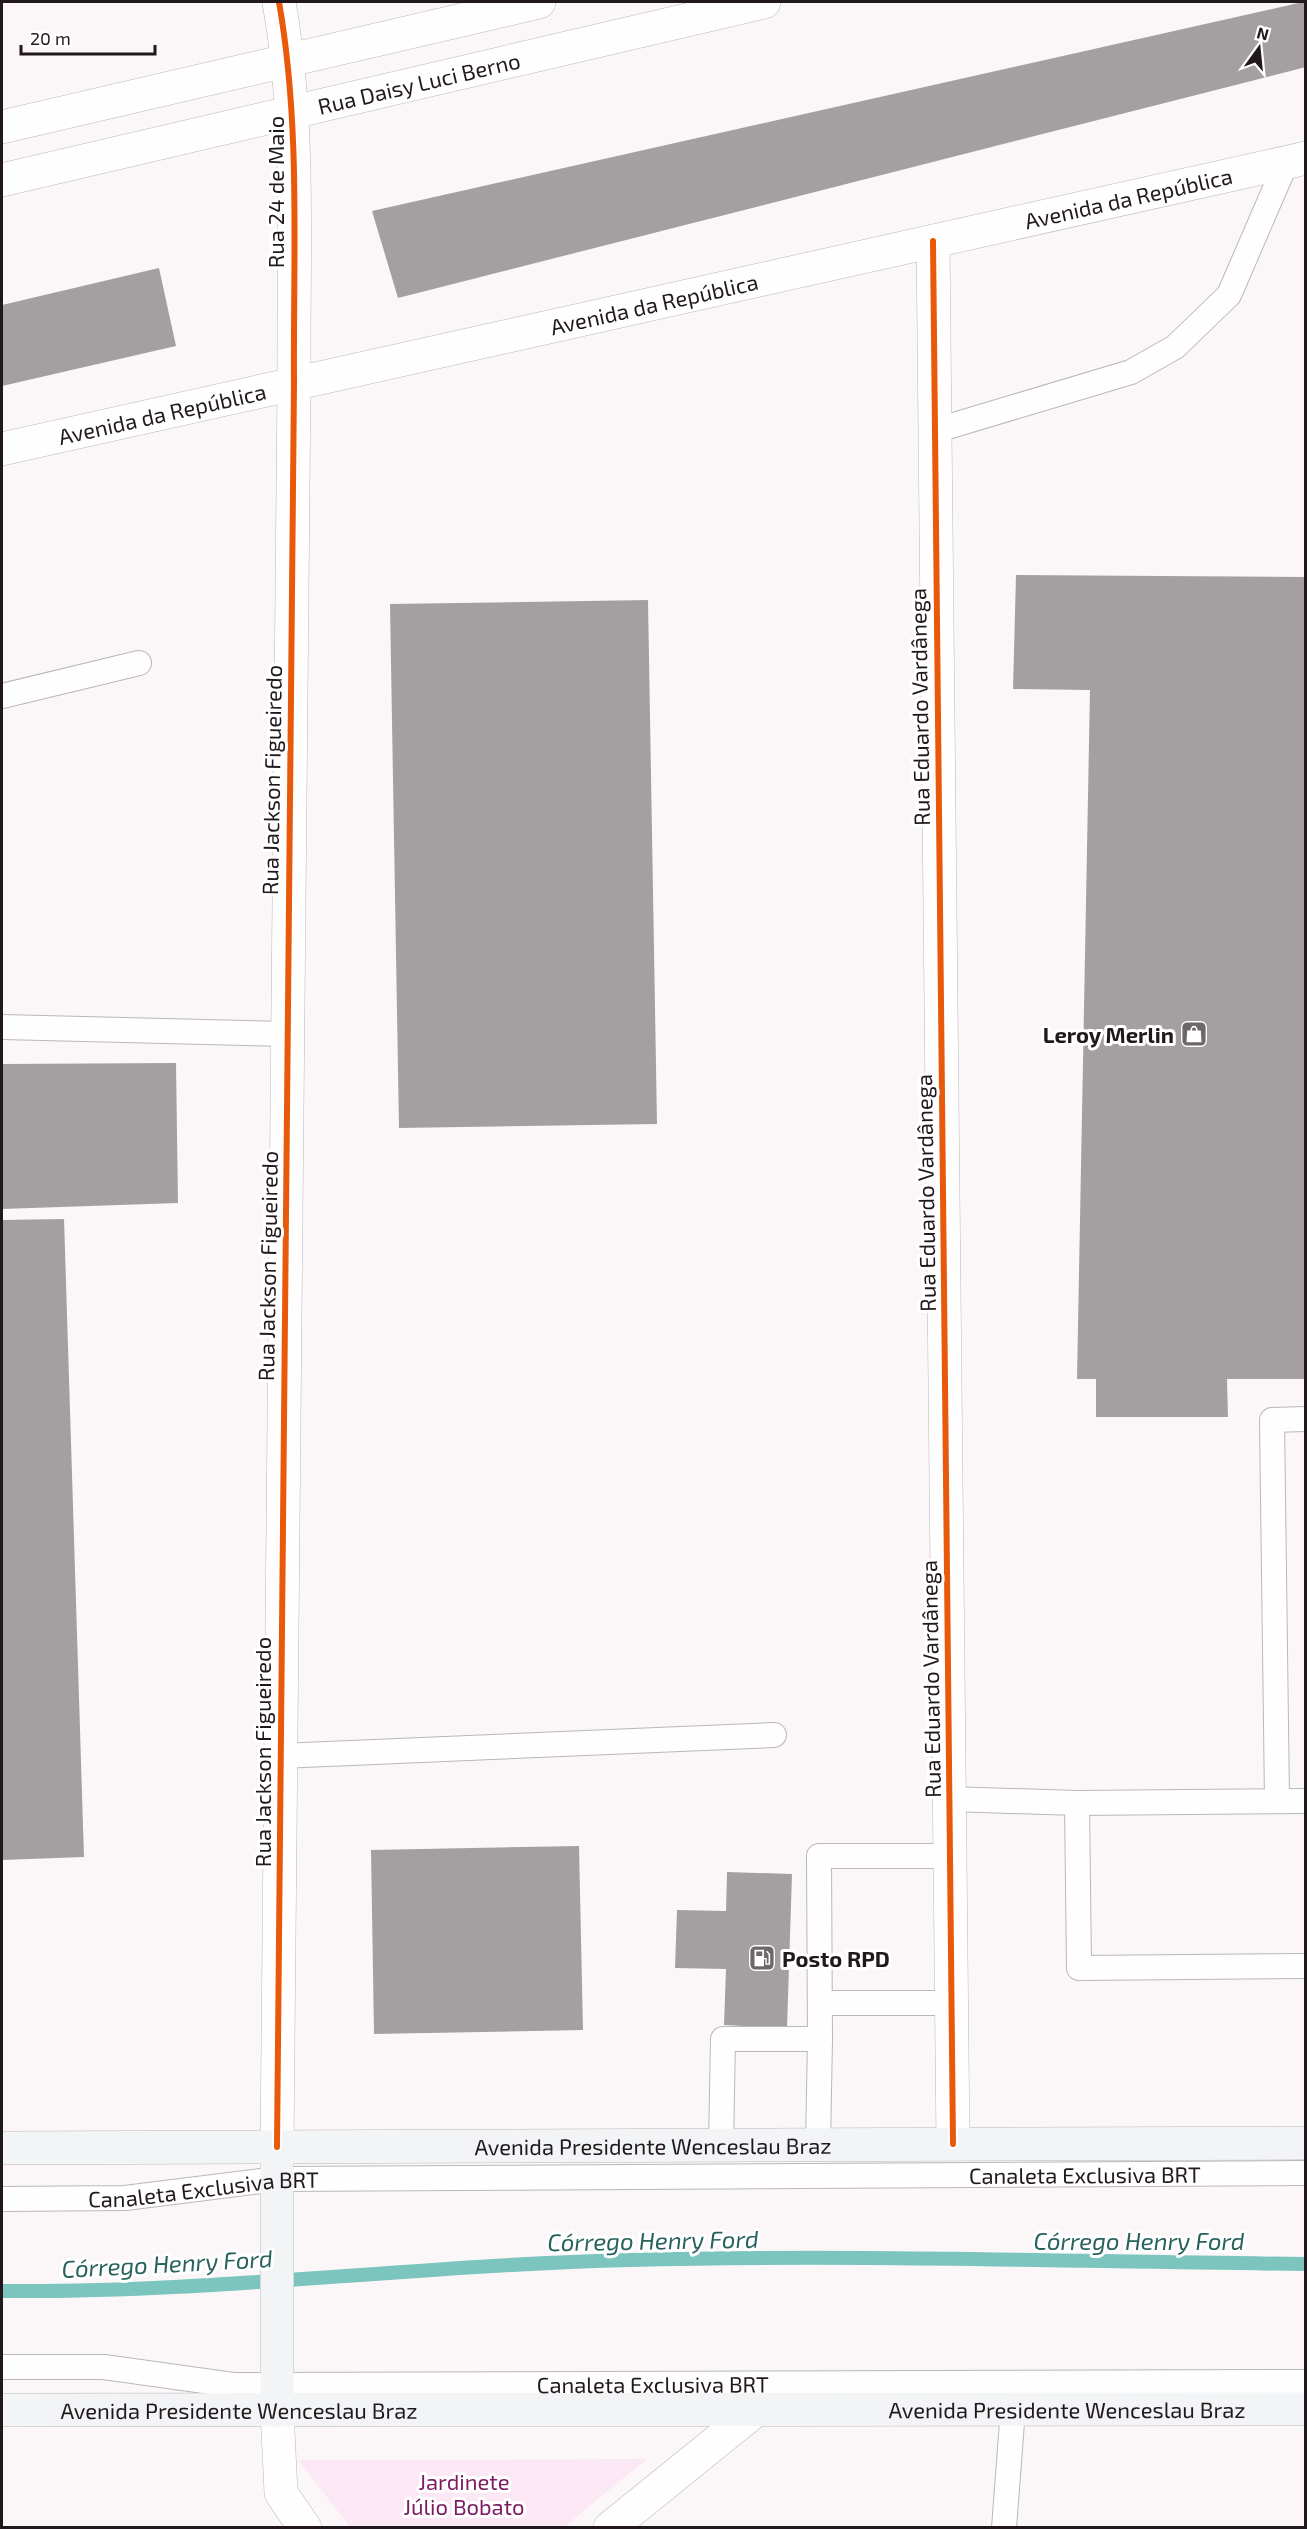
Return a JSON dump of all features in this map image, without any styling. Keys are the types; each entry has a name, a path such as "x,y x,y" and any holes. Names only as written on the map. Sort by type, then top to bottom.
{"main road":[{"name":"Avenida Presidente Wenceslau Braz","path":"2,2148 277,2173 721,2146 1305,2143"},
{"path":"277,2173 277,2386"},
{"name":"Avenida Presidente Wenceslau Braz","path":"2,2410 277,2386 757,2409 1305,2409"}],"street":[{"name":"Rua 24 de Maio","path":"279,2 289,60 292,112 294,384"},
{"path":"2,127 539,2"},
{"name":"Rua Daisy Luci Berno","path":"2,180 764,2"},
{"name":"Avenida da República","path":"2,449 1296,160"},
{"name":"Rua Eduardo Vardânega","path":"933,241 953,2144"},
{"name":"Rua Jackson Figueiredo","path":"277,2173 294,384"},
{"path":"277,2386 278,2475 281,2493 305,2528"},
{"path":"610,2528 757,2409"}],"lane":[{"path":"934,431 1131,372 1176,347 1229,295 1296,160"},
{"path":"2,696 139,663"},
{"path":"2,1027 287,1034"},
{"path":"1277,1801 1272,1420 1305,1419"},
{"path":"280,1756 774,1735"},
{"path":"950,1799 1077,1803 1305,1801"},
{"path":"1077,1803 1079,1968 1305,1966"},
{"path":"818,2145 819,1856 950,1856"},
{"path":"820,2003 952,2003"},
{"path":"721,2146 723,2039 820,2039"},
{"name":"Canaleta Exclusiva BRT","path":"2,2199 125,2198 277,2173 1305,2173"},
{"name":"Canaleta Exclusiva BRT","path":"2,2367 104,2367 233,2385 277,2386 1305,2382"},
{"path":"1004,2528 1013,2409"}],"green space":[{"name":"Jardinete Júlio Bobato","path":"647,2459 564,2527 350,2527 298,2460"}],"building":[{"path":"1306,2 1306,67 398,298 372,211"},
{"path":"159,268 176,346 2,386 2,305"},
{"name":"Leroy Merlin","path":"1016,575 1306,577 1306,1379 1227,1379 1228,1417 1096,1417 1096,1379 1077,1379 1090,690 1013,689"},
{"path":"648,600 657,1124 399,1128 390,604"},
{"path":"176,1063 178,1203 2,1209 2,1064"},
{"path":"64,1219 84,1857 2,1860 2,1220"},
{"path":"579,1846 583,2030 374,2034 371,1850"},
{"path":"727,1872 792,1874 787,2028 724,2025 726,1969 675,1968 677,1910 726,1911"}],"waterway":[{"name":"Córrego Henry Ford","path":"2,2291 159,2288 473,2267 714,2258 1306,2264"}],"cycle path":[{"path":"277,2147 295,240 290,97 279,2"},
{"path":"933,241 953,2144"}],"place":[{"name":"Leroy Merlin","path":"1194,1034"},
{"name":"Posto RPD","path":"762,1958"}]}
